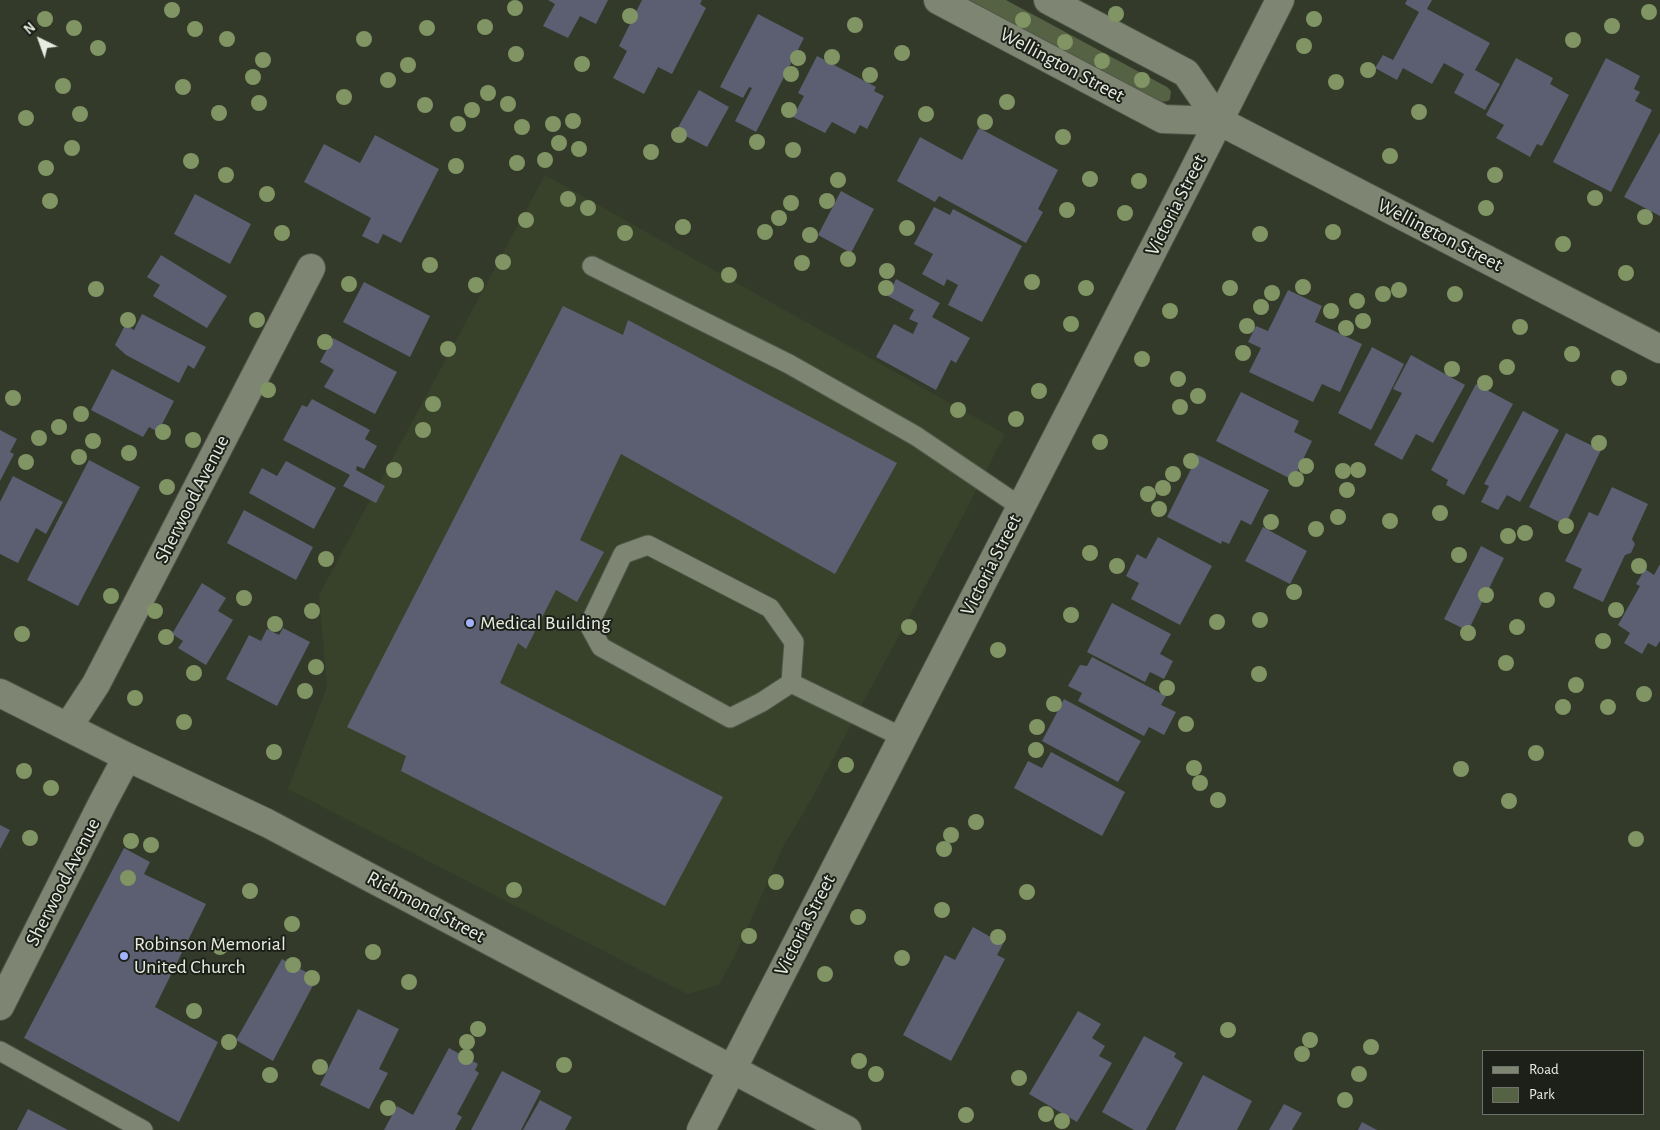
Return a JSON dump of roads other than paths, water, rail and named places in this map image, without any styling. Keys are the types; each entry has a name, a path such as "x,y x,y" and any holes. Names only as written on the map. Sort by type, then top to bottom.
{"street":[{"name":"Wellington Street","path":"938,0 1163,119 1219,121 1660,349"},
{"name":"Wellington Street","path":"1048,0 1186,73 1219,121"},
{"name":"Victoria Street","path":"701,1130 1280,0"},
{"name":"Sherwood Avenue","path":"68,727 96,684 311,268"},
{"name":"Richmond Street","path":"0,693 127,757 267,823 847,1130"},
{"name":"Sherwood Avenue","path":"0,1006 127,757"}],"lane":[{"path":"592,266 798,369 916,436 1021,507"},
{"path":"648,545 770,608 794,642 791,683 762,702 730,718 601,648 589,625 623,554 648,545"},
{"path":"791,683 902,737"},
{"path":"0,1051 143,1130"}],"place":[{"name":"Medical Building","path":"470,623"},
{"name":"Robinson Memorial United Church","path":"124,956"}]}
